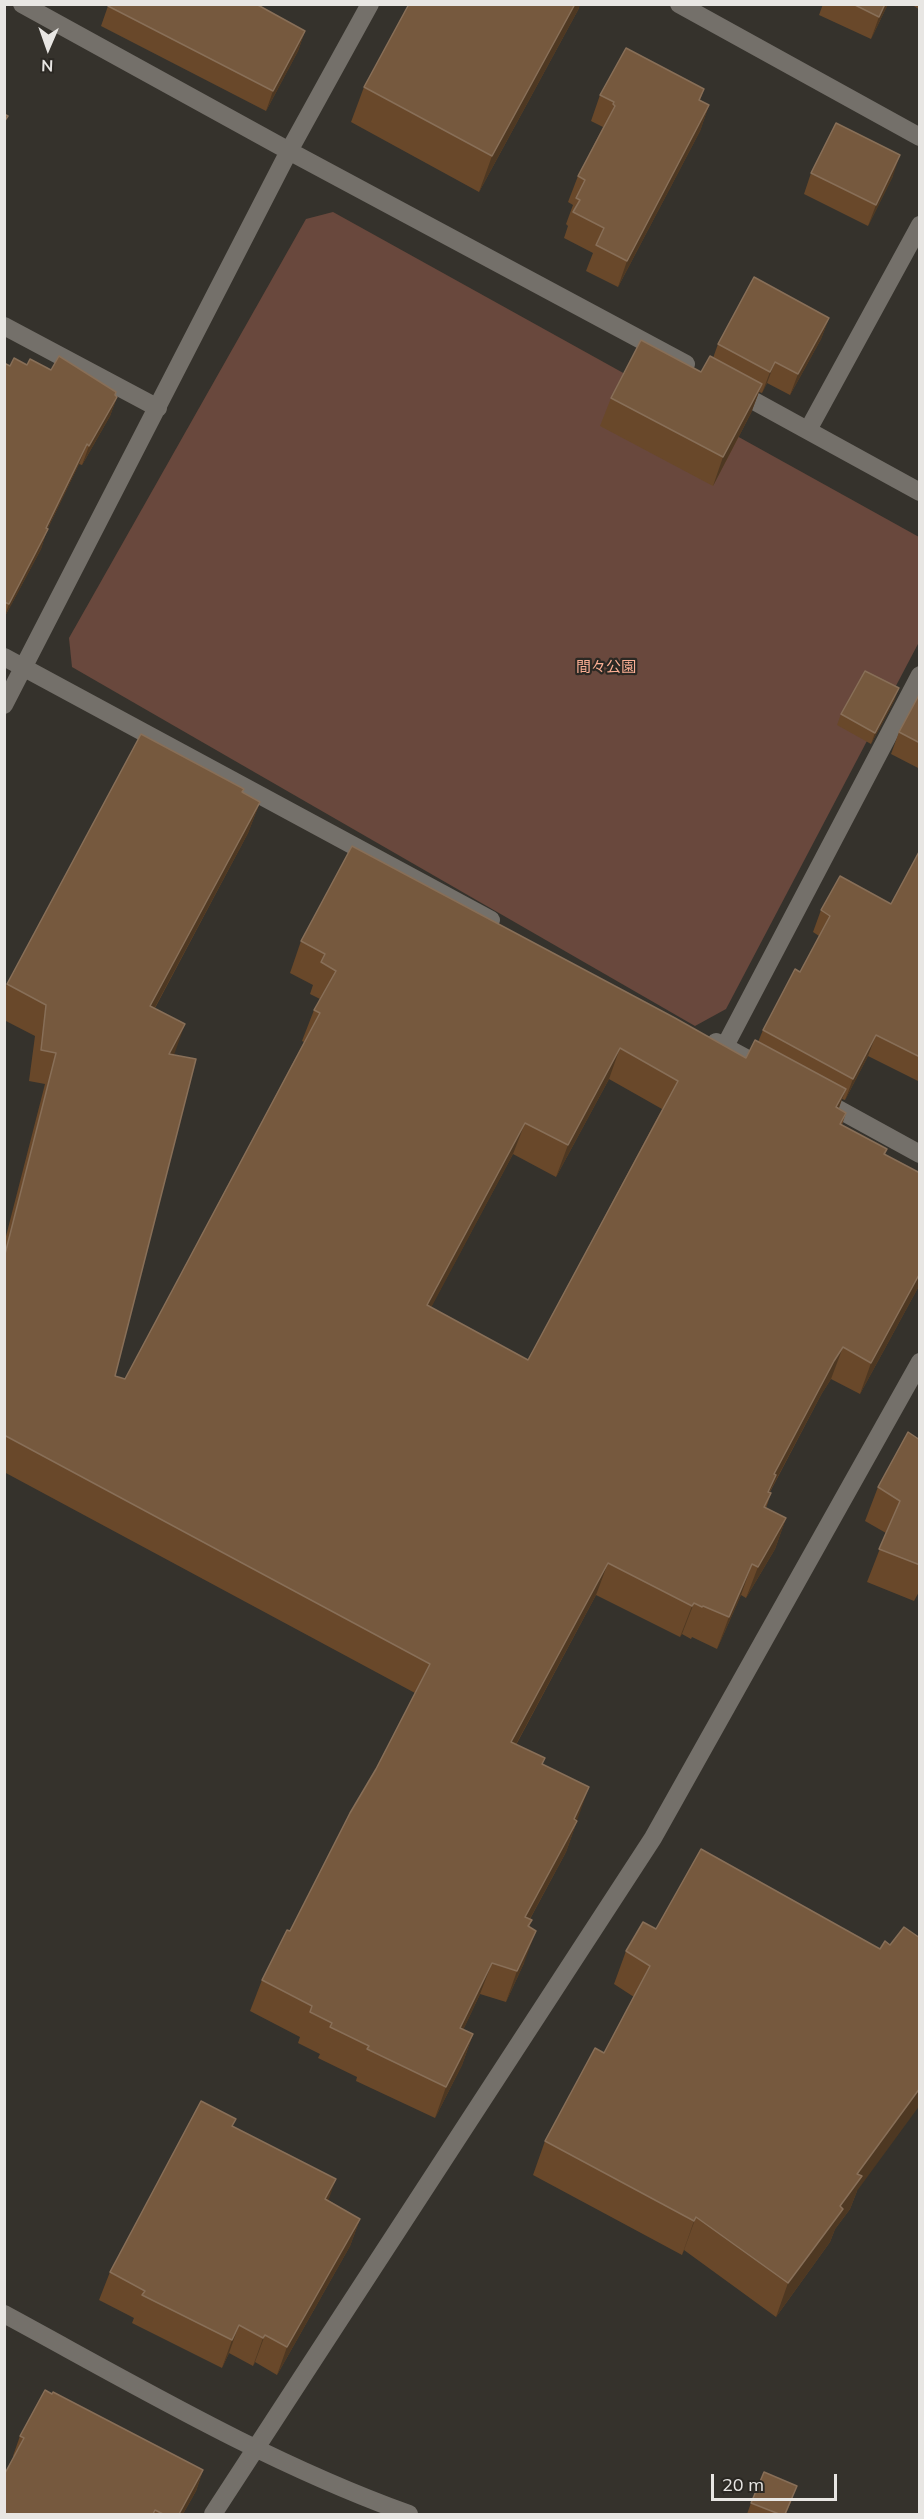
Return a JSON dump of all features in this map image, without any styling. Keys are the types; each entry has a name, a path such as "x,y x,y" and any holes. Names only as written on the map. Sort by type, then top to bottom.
{"street":[{"path":"22,4 289,151 808,429 920,492"},
{"path":"4,705 289,151 370,4"},
{"path":"679,4 920,137"},
{"path":"808,429 920,225"},
{"path":"4,326 158,408"},
{"path":"4,657 505,928"},
{"path":"724,1046 920,675"},
{"path":"704,1035 786,1080"},
{"path":"807,1092 920,1154"},
{"path":"213,2514 653,1838 920,1362"},
{"path":"4,2313 255,2450 358,2496 409,2514"}],"green space":[{"name":"間々公園","path":"333,212 919,537 919,642 726,1009 695,1026 72,667 69,638 306,219"}],"building":[{"path":"109,4 256,4 305,31 273,91 108,6"},
{"path":"409,4 575,4 492,156 364,87"},
{"path":"853,4 885,4 879,17"},
{"path":"626,48 704,89 699,100 709,105 627,261 596,245 604,228 573,212 580,200 576,198 585,180 578,176 615,106 614,102 600,95"},
{"path":"836,123 900,155 876,205 811,173"},
{"path":"754,277 829,318 798,374 775,362 770,372 718,344"},
{"path":"641,340 701,372 710,356 762,384 723,457 611,398"},
{"path":"59,356 116,392 117,397 89,446 87,444 46,528 48,529 9,604 4,602 4,363 10,366 14,358 27,365 30,359 51,370"},
{"path":"865,671 899,688 875,733 841,714"},
{"path":"920,693 920,743 899,732"},
{"path":"141,734 244,789 242,792 260,802 150,1006 185,1024 169,1054 196,1059 115,1376 125,1379 320,1013 314,1010 336,971 321,962 325,954 301,941 352,846 746,1058 755,1040 846,1089 836,1107 846,1113 840,1124 887,1149 884,1154 920,1173 920,1273 871,1363 843,1347 834,1361 774,1474 776,1475 768,1492 771,1493 764,1507 786,1518 758,1567 752,1564 729,1617 694,1603 692,1606 608,1563 511,1742 545,1758 542,1764 589,1787 574,1819 577,1821 525,1917 532,1920 528,1926 536,1931 517,1971 492,1963 460,2028 473,2034 446,2087 367,2049 369,2046 330,2027 332,2023 310,2012 312,2006 262,1980 430,1664 4,1435 4,1258 56,1053 41,1050 46,1005 7,984","holes":["620,1048 678,1081 528,1360 427,1305 525,1123 568,1145"]},
{"path":"920,850 920,1057 876,1035 853,1079 763,1030 795,969 800,972 830,916 821,910 840,876 891,904"},
{"path":"908,1432 920,1440 920,1565 879,1549 900,1501 878,1487"},
{"path":"701,1849 880,1949 885,1941 890,1945 904,1927 920,1938 920,2088 857,2174 862,2176 840,2206 843,2209 788,2283 696,2217 694,2221 545,2141 595,2048 604,2053 650,1966 626,1951 643,1922 656,1929"},
{"path":"201,2101 236,2119 232,2126 336,2179 325,2199 360,2219 287,2347 265,2335 263,2338 239,2325 232,2340 142,2295 145,2291 110,2272"},
{"path":"45,2390 52,2394 53,2392 203,2470 179,2514 163,2514 155,2510 153,2514 4,2514 4,2475 24,2438 20,2436"},
{"path":"764,2472 797,2486 785,2514 779,2514 751,2503"}]}
